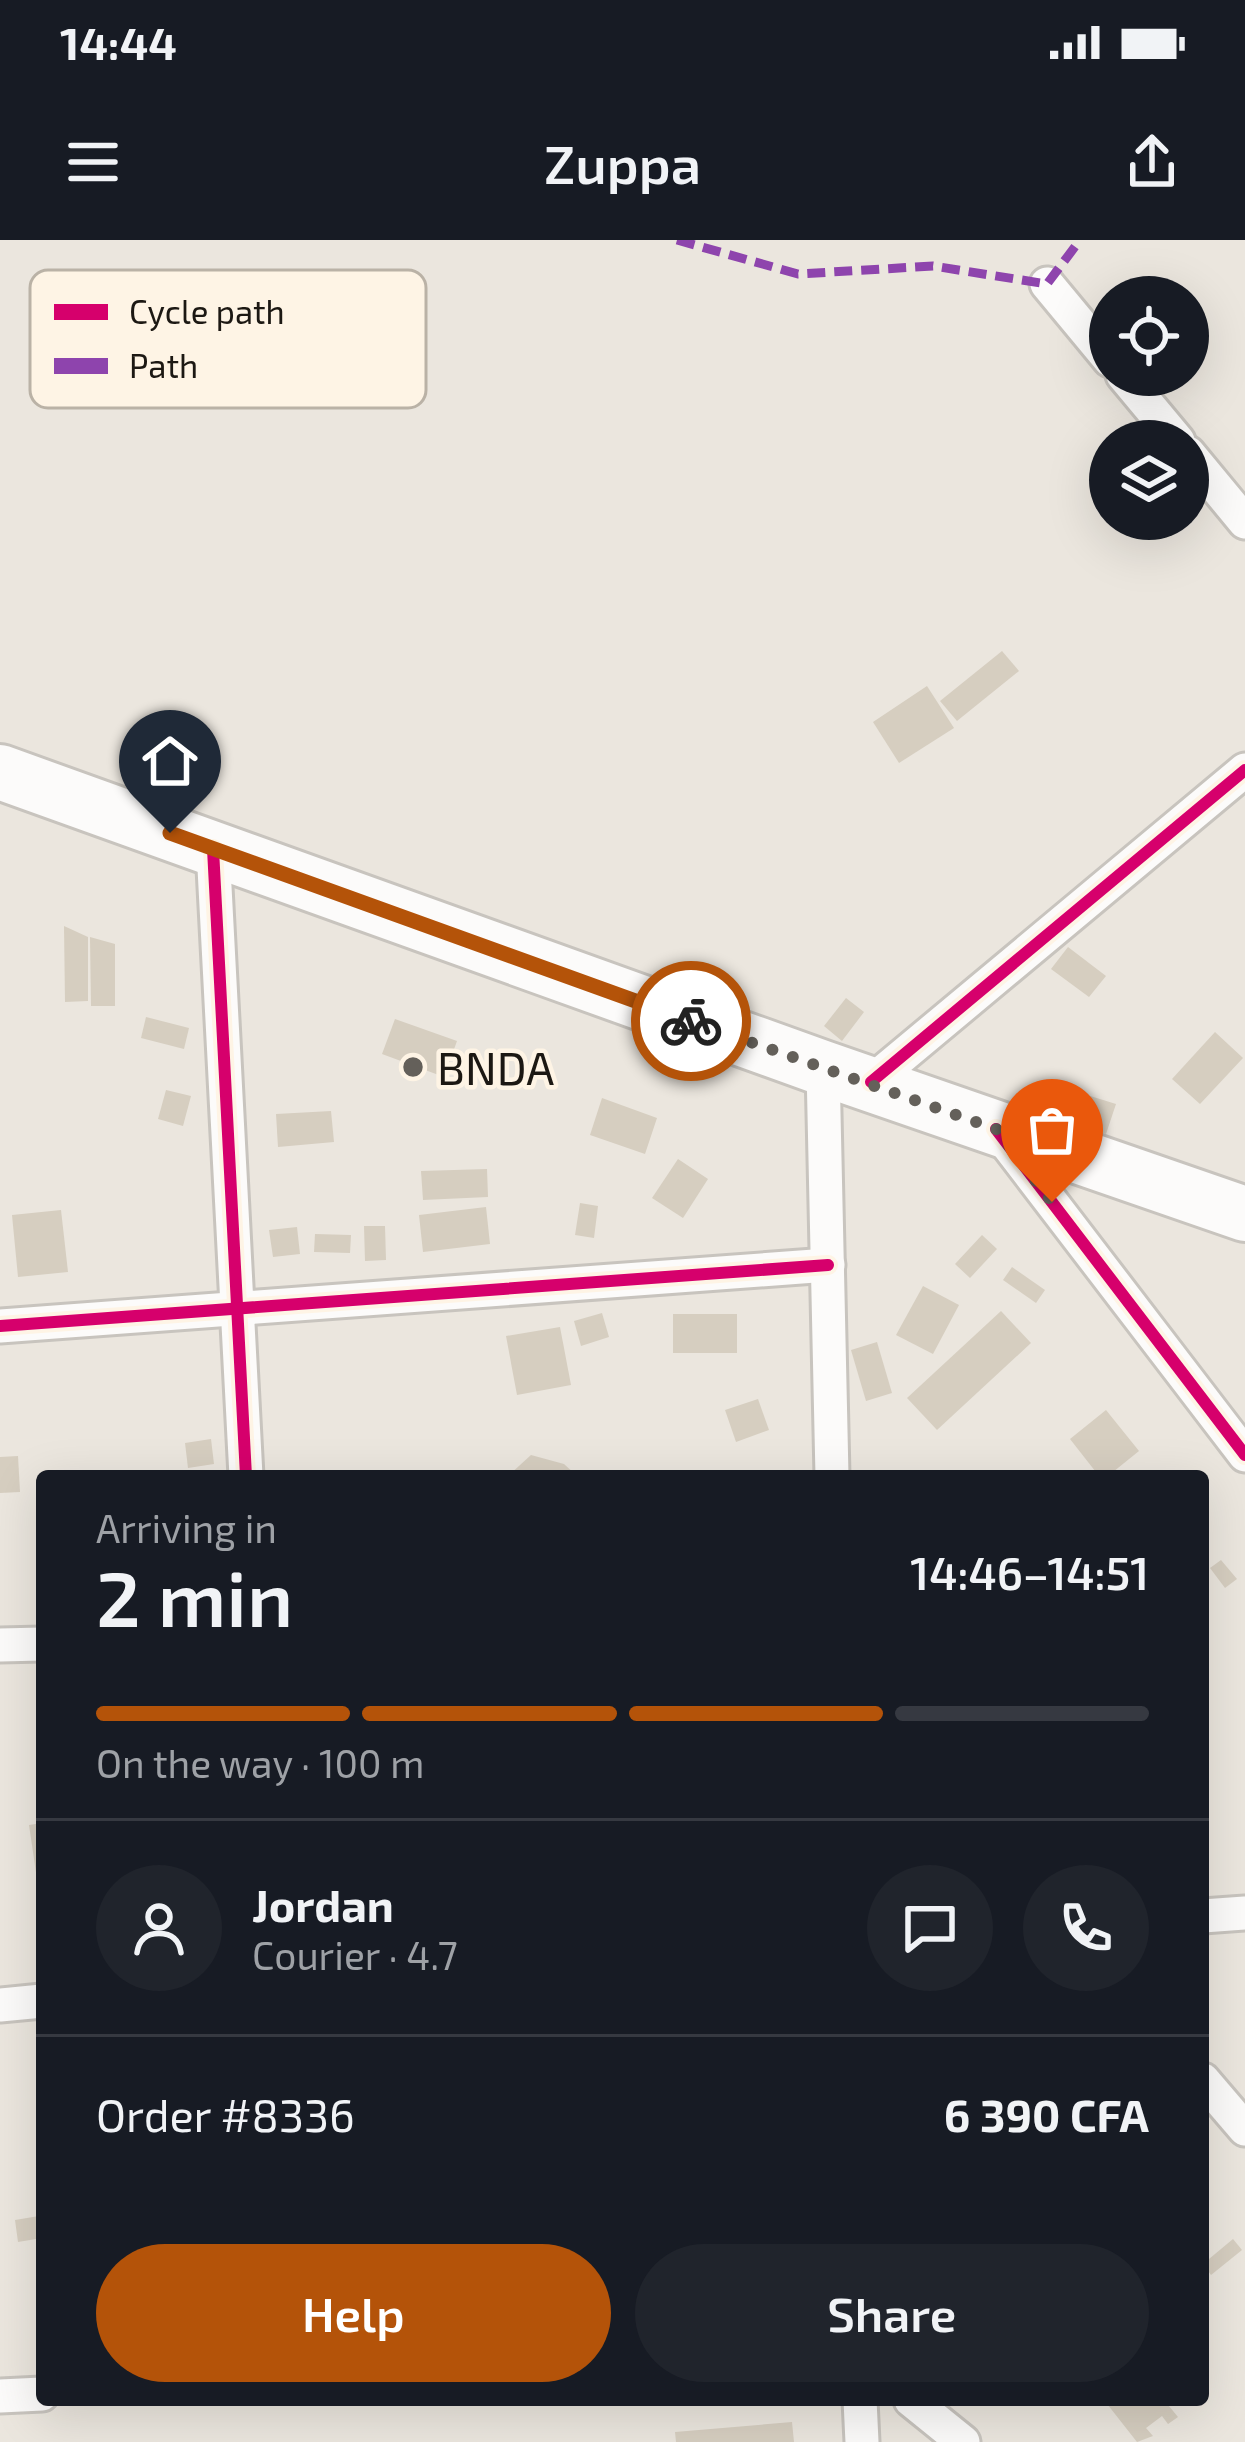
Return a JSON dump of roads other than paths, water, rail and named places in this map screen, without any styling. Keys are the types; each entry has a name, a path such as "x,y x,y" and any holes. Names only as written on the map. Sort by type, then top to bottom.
{"main road":[{"path":"0,772 1245,1214"}],"street":[{"path":"1047,284 1089,335"},
{"path":"1140,396 1160,420"},
{"path":"1209,478 1245,522"},
{"path":"832,1470 828,1265 847,1075 1245,770"},
{"path":"213,849 246,1470"},
{"path":"996,1129 1245,1455"},
{"path":"0,1326 828,1265"},
{"path":"0,1645 36,1643"},
{"path":"1209,1916 1245,1913"},
{"path":"0,2005 36,2002"},
{"path":"1209,2087 1245,2129"},
{"path":"0,2396 36,2394"},
{"path":"860,2406 862,2442"},
{"path":"918,2406 963,2442"}],"place":[{"name":"BNDA","path":"413,1067"}]}
